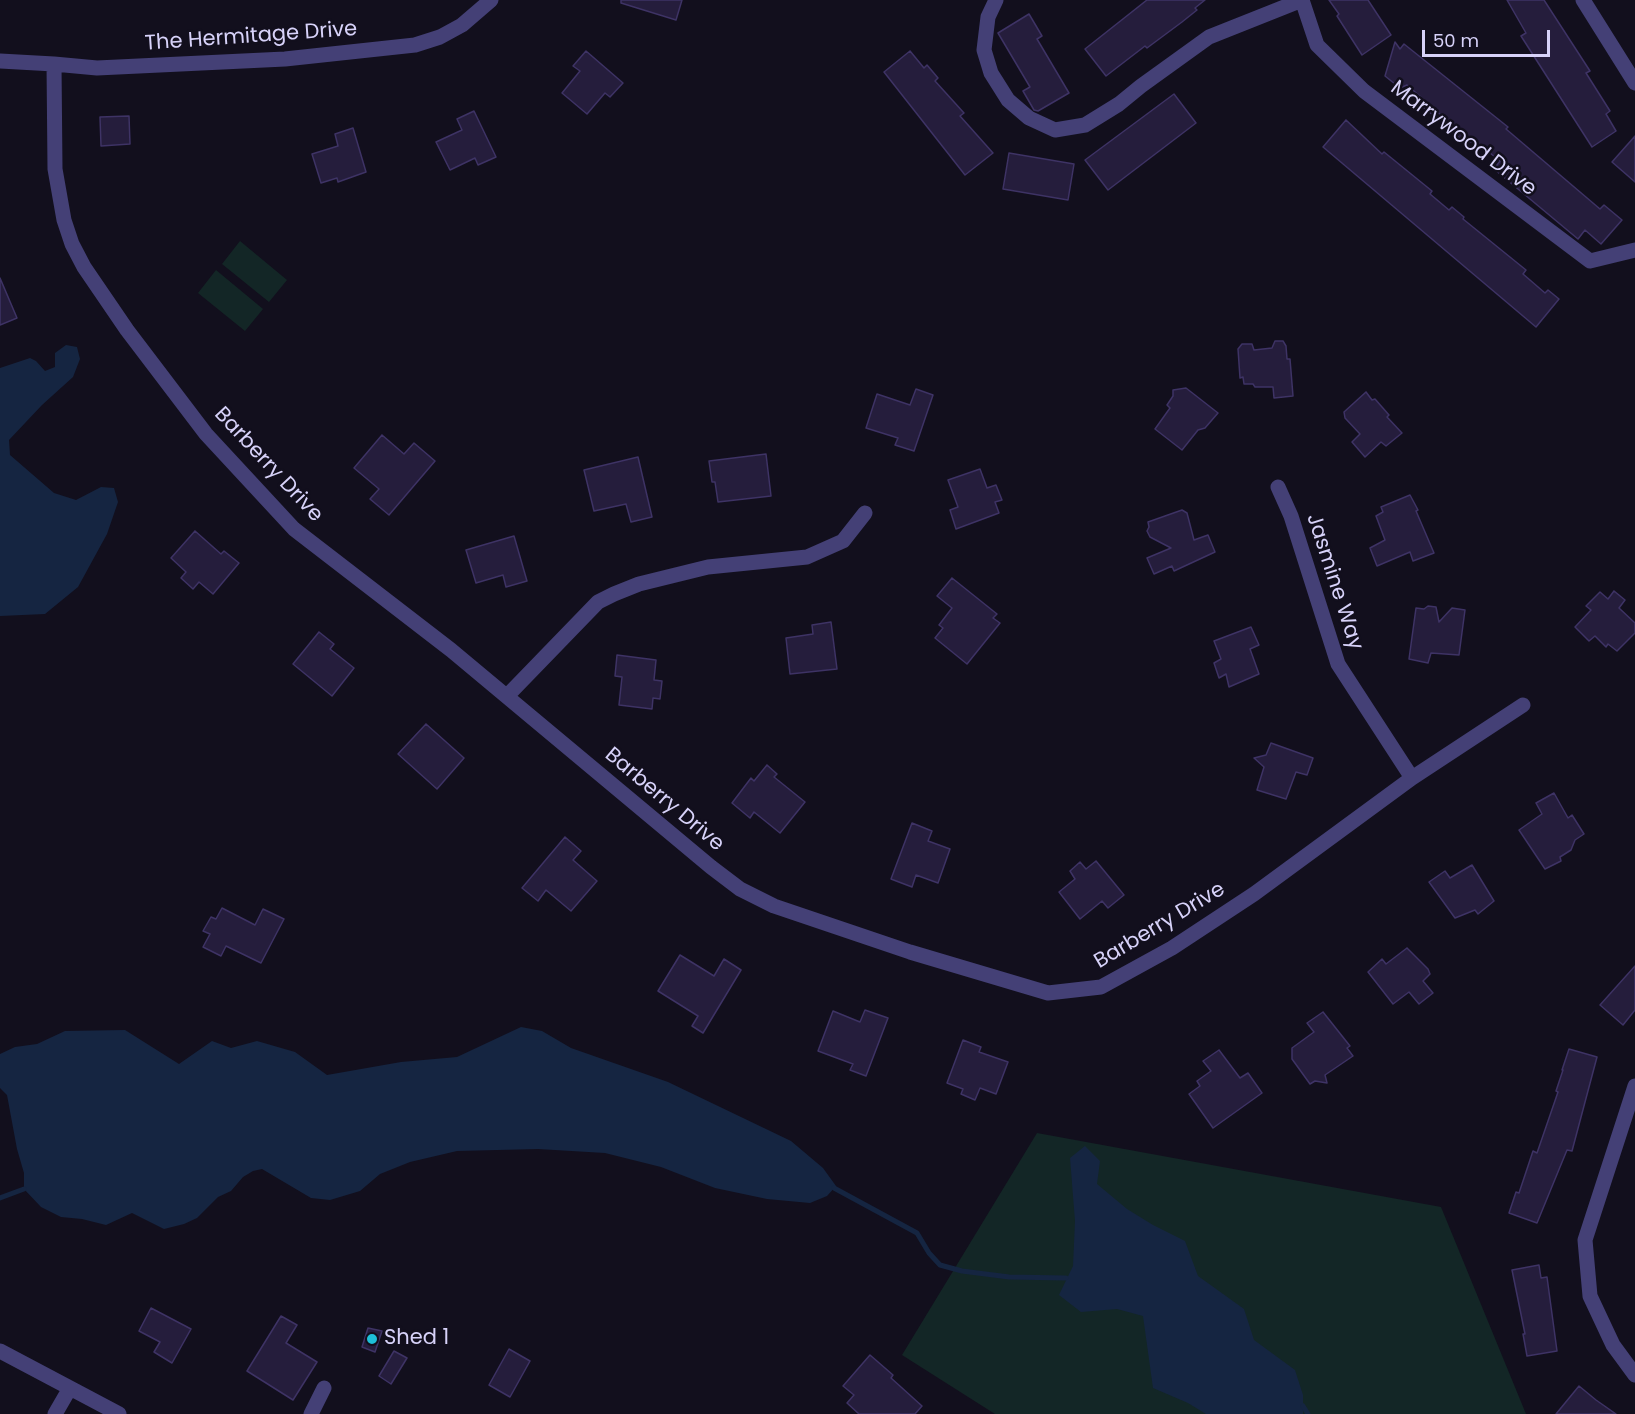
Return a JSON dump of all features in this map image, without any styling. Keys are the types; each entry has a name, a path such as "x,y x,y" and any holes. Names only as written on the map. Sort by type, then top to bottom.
{"street":[{"name":"The Hermitage Drive","path":"0,61 97,68 285,58 415,45 440,37 462,25 491,0"},
{"path":"996,0 988,17 984,50 991,73 1008,100 1029,118 1055,130 1085,125 1119,104 1209,37 1302,0"},
{"name":"Marrywood Drive","path":"1302,0 1317,45 1364,91 1590,261 1635,250"},
{"path":"1583,0 1635,83"},
{"name":"Barberry Drive","path":"54,64 55,170 64,220 72,244 84,267 128,330 206,434 294,529 408,615 740,890 774,906 842,930 1048,993 1101,987 1163,953 1290,868 1412,778 1522,705"},
{"name":"Jasmine Way","path":"1278,487 1291,516 1338,664 1412,778"},
{"path":"507,696 598,602 639,584 708,567 807,557 843,541 865,513"},
{"path":"1635,1086 1585,1240 1590,1296 1613,1345 1635,1375"},
{"path":"0,1351 119,1414"},
{"path":"55,1414 70,1388"},
{"path":"311,1414 324,1388"}],"green space":[{"path":"240,241 287,280 269,302 222,264"},
{"path":"216,270 263,309 245,331 198,293"},
{"path":"1037,1133 1441,1207 1526,1414 995,1414 902,1355"}],"water":[{"path":"66,345 77,347 80,359 73,377 9,440 10,455 54,493 76,500 101,487 114,488 118,502 107,534 78,587 45,614 0,616 0,368 30,358 45,371 55,367 55,353"},
{"path":"521,1027 542,1031 571,1048 668,1082 791,1141 823,1168 836,1186 827,1196 810,1203 767,1199 715,1188 661,1167 605,1153 538,1149 457,1151 410,1162 380,1174 360,1191 330,1200 311,1198 262,1169 243,1177 231,1191 218,1197 197,1218 184,1224 164,1229 132,1213 106,1225 61,1217 41,1207 24,1189 24,1173 7,1095 0,1088 0,1054 15,1047 37,1044 65,1031 125,1030 179,1064 212,1041 231,1048 257,1041 295,1052 327,1075 401,1062 457,1057"},
{"path":"1085,1146 1100,1161 1097,1184 1127,1209 1185,1241 1198,1276 1244,1309 1254,1340 1295,1370 1303,1395 1303,1414 1206,1414 1188,1403 1153,1388 1143,1316 1117,1309 1081,1312 1059,1295 1073,1266 1075,1221 1070,1158"}],"building":[{"path":"621,0 682,0 676,20 621,3"},
{"path":"1147,0 1205,0 1182,22 1147,48 1145,46 1106,76 1085,49"},
{"path":"1329,0 1368,0 1391,35 1362,55"},
{"path":"1507,0 1544,0 1590,71 1586,73 1610,111 1606,114 1616,131 1592,147 1521,36 1526,33"},
{"path":"1029,14 1042,36 1037,39 1069,93 1038,111 1034,110 1023,91 1030,87 998,33"},
{"path":"1395,42 1400,49 1404,44 1508,127 1506,129 1600,209 1604,205 1622,220 1601,244 1585,230 1578,239 1494,169 1500,161 1475,141 1466,143 1453,133 1455,127 1436,111 1433,115 1420,105 1422,98 1407,85 1400,88 1385,76"},
{"path":"586,51 623,83 610,97 605,93 587,114 562,93 580,71 573,66"},
{"path":"910,51 924,68 927,65 938,78 935,81 964,113 960,116 993,153 965,175 884,72"},
{"path":"1174,94 1196,123 1108,190 1085,160"},
{"path":"474,111 496,157 478,165 475,158 450,170 436,142 462,130 457,119"},
{"path":"129,116 130,144 101,146 100,117"},
{"path":"1346,120 1382,154 1384,152 1432,191 1430,194 1449,210 1452,207 1464,217 1463,219 1526,270 1523,274 1545,293 1548,290 1559,299 1536,327 1323,147"},
{"path":"353,128 366,172 338,182 337,178 321,183 312,154 338,146 335,134"},
{"path":"1635,136 1635,182 1612,162"},
{"path":"1009,153 1074,164 1068,200 1003,189"},
{"path":"0,278 17,318 0,325"},
{"path":"1275,341 1283,341 1286,346 1287,359 1290,359 1293,396 1274,398 1273,387 1255,387 1253,384 1244,384 1243,377 1240,378 1238,349 1242,344 1252,344 1254,350 1272,348"},
{"path":"1186,388 1218,413 1205,428 1198,430 1182,450 1155,429 1170,408 1167,405 1173,396 1173,390"},
{"path":"916,389 933,395 914,451 895,445 898,438 866,428 877,394 910,405"},
{"path":"1366,392 1372,400 1375,399 1402,433 1386,446 1381,442 1365,457 1352,442 1360,434 1345,418 1344,412"},
{"path":"382,435 404,454 414,443 435,461 389,515 370,499 379,489 354,468"},
{"path":"766,454 771,496 718,502 709,461"},
{"path":"638,457 652,517 631,522 626,504 594,511 584,470"},
{"path":"980,469 987,488 996,485 1002,500 995,502 999,513 956,529 950,510 958,507 948,480"},
{"path":"1410,495 1434,553 1413,561 1410,552 1377,566 1370,548 1385,540 1376,516 1383,512 1381,507"},
{"path":"1182,510 1187,513 1194,540 1208,535 1215,552 1174,571 1172,566 1154,574 1147,558 1171,548 1150,537 1147,531 1148,522"},
{"path":"195,531 221,554 224,551 239,563 213,594 199,582 193,589 181,578 186,572 171,558"},
{"path":"514,536 527,581 506,587 503,575 476,583 466,550"},
{"path":"952,578 997,614 993,618 1000,623 967,664 935,638 943,628 939,625 952,608 937,596"},
{"path":"1614,591 1625,600 1619,608 1635,623 1635,633 1617,651 1608,644 1606,647 1595,636 1589,641 1575,627 1591,610 1586,606 1600,592 1608,599"},
{"path":"1428,606 1436,607 1439,622 1452,608 1465,610 1459,655 1431,653 1428,663 1409,659 1416,608 1424,609"},
{"path":"831,622 837,669 790,674 786,638 813,634 812,625"},
{"path":"1251,627 1259,645 1250,649 1259,674 1229,687 1226,674 1219,678 1214,663 1221,659 1214,641"},
{"path":"319,632 334,644 330,649 354,668 332,696 293,664"},
{"path":"617,655 656,660 654,680 662,681 660,699 653,698 652,709 619,705 622,677 615,676"},
{"path":"426,724 464,758 437,789 398,754"},
{"path":"1271,743 1313,758 1307,775 1296,772 1286,799 1257,790 1264,767 1254,758 1266,755"},
{"path":"767,765 777,774 774,777 805,802 780,833 754,812 750,818 732,803 751,778 754,781"},
{"path":"1554,793 1568,818 1572,815 1584,834 1575,840 1571,850 1560,857 1561,861 1545,869 1519,830 1542,814 1536,803"},
{"path":"912,823 932,831 928,841 950,849 938,883 916,875 912,887 891,879"},
{"path":"565,837 581,851 573,860 597,881 571,911 546,890 538,901 522,888"},
{"path":"1096,861 1124,895 1108,908 1102,901 1080,919 1059,892 1075,879 1070,871 1080,862 1086,869"},
{"path":"1472,865 1494,901 1478,914 1475,910 1455,918 1429,882 1445,871 1450,878"},
{"path":"222,908 255,925 263,909 284,919 261,963 226,946 221,956 203,947 210,934 203,931 211,917 216,919"},
{"path":"1407,948 1428,969 1430,974 1423,981 1433,993 1419,1004 1409,992 1393,1004 1368,972 1382,959 1386,964"},
{"path":"680,955 714,976 724,959 741,970 703,1033 692,1026 698,1016 658,991"},
{"path":"1635,966 1635,1010 1623,1025 1600,1005"},
{"path":"865,1010 888,1018 866,1076 850,1070 853,1064 818,1051 833,1011 860,1022"},
{"path":"1323,1012 1350,1046 1347,1048 1353,1056 1325,1075 1327,1083 1315,1081 1310,1084 1292,1059 1292,1048 1314,1032 1307,1023"},
{"path":"963,1040 981,1047 979,1052 1008,1062 996,1094 980,1088 975,1100 961,1094 963,1089 947,1083"},
{"path":"1569,1049 1597,1057 1572,1151 1567,1150 1537,1223 1509,1213 1516,1192 1519,1193 1533,1151 1537,1153 1558,1092 1556,1091"},
{"path":"1219,1050 1240,1078 1248,1073 1262,1093 1213,1128 1189,1094 1200,1086 1197,1081 1211,1071 1203,1061"},
{"path":"1539,1265 1541,1278 1547,1277 1557,1351 1527,1356 1523,1334 1525,1334 1512,1270"},
{"path":"151,1308 191,1329 172,1363 154,1352 160,1342 139,1331"},
{"path":"281,1316 297,1325 286,1343 317,1362 293,1400 247,1371"},
{"name":"Shed 1","path":"368,1328 382,1331 375,1352 362,1347"},
{"path":"509,1349 530,1361 510,1397 489,1385"},
{"path":"394,1351 407,1358 391,1384 379,1376"},
{"path":"870,1355 893,1375 891,1378 922,1406 915,1414 859,1414 847,1403 854,1395 843,1386"},
{"path":"1579,1386 1596,1400 1616,1414 1556,1414"}],"waterway":[{"path":"834,1188 917,1233 929,1253 940,1265 962,1271 1009,1277 1066,1278"},
{"path":"0,1198 24,1189"},
{"path":"1303,1406 1308,1414"}],"place":[{"name":"Shed 1","path":"372,1339"}]}
